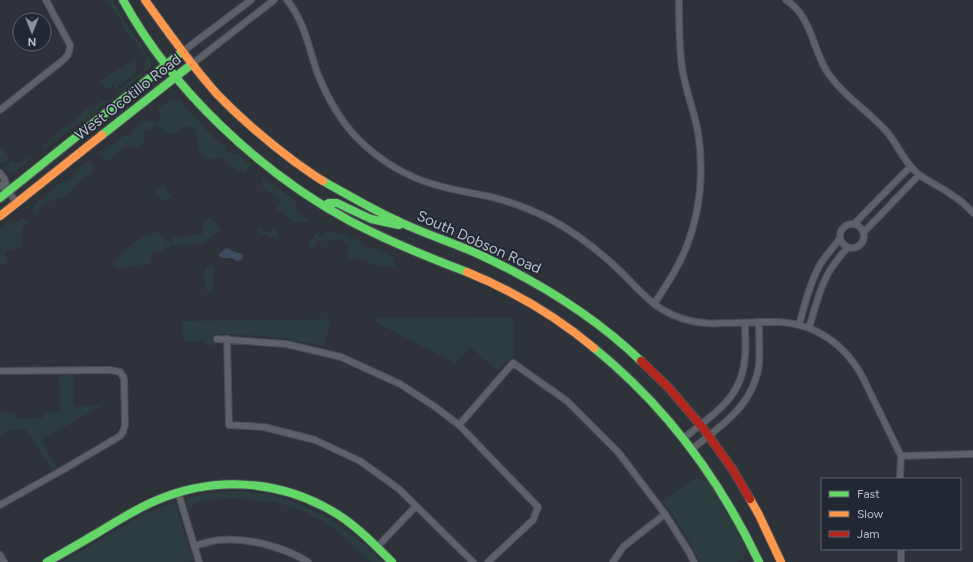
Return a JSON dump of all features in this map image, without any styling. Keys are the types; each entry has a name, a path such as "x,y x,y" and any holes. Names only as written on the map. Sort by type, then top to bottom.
{"main road":[{"path":"123,0 138,26 166,65 203,108 236,141 278,174 324,206 354,223 384,238 503,288 547,314 598,351 618,368 645,394 676,428 698,456 739,521 759,562"},
{"name":"South Dobson Road","path":"145,0 192,64 238,115 273,145 324,182 372,208 413,228 460,246 505,267 552,292 592,319 638,358 681,402 731,467 753,504 781,562"},
{"name":"West Ocotillo Road","path":"0,198 182,52"},
{"name":"West Ocotillo Road","path":"0,216 192,64"},
{"path":"324,206 333,202 371,219 413,228"},
{"path":"47,562 155,501 178,492 194,488 224,484 243,484 273,488 318,503 332,511 355,528 392,562"}],"street":[{"path":"0,110 62,61 70,52 70,45 46,0"},
{"name":"West Ocotillo Road","path":"182,52 251,0"},
{"name":"West Ocotillo Road","path":"192,64 274,0"},
{"path":"287,0 300,19 317,71 330,100 356,137 373,152 394,166 435,185 488,196 530,210 550,219 575,234 602,254 650,301 663,310 691,321 706,324 784,322 809,328 819,333 837,345 860,372 901,456 900,478"},
{"path":"654,304 679,264 686,248 695,219 700,188 700,148 694,116 685,85 680,52 679,0"},
{"path":"786,0 805,20 809,27 822,64 833,80 885,130 895,142 910,167 919,175 954,196 973,213"},
{"path":"854,224 910,167"},
{"path":"0,173 4,178 8,192"},
{"path":"863,234 919,175"},
{"path":"0,185 17,203"},
{"path":"799,325 816,273 840,238 843,227 854,224 860,227 863,234 860,244 854,248 843,244 840,238"},
{"path":"809,328 829,272 848,247"},
{"path":"692,449 735,414 742,406 753,386 758,365 759,322"},
{"path":"684,438 723,406 735,391 740,381 745,357 745,323"},
{"path":"217,339 286,344 341,357 400,384 434,406 459,425 538,507 533,520 488,562"},
{"path":"227,340 230,425 264,428 314,440 360,461 399,489 473,562"},
{"path":"459,425 513,363 567,401 618,452 665,514 694,562"},
{"path":"0,371 110,370 120,372 124,378 124,425 123,432 120,436 0,505"},
{"path":"901,456 973,454"},
{"path":"178,492 199,562"},
{"path":"377,547 416,506"},
{"path":"613,562 623,547 665,514"},
{"path":"194,546 219,540 249,541 282,549 308,562"},
{"path":"901,550 901,562"},
{"path":"0,555 4,562"}],"shaded area":[{"path":"106,0 113,0 126,23 152,62 150,68 113,97 115,93 142,72 147,59 140,48 126,32 119,18"},
{"path":"133,60 136,61 136,72 115,89 114,85 112,84 110,86 112,88 106,89 99,82"},
{"path":"111,98 87,118 43,150 41,148 85,110"},
{"path":"170,99 180,99 184,106 188,108 206,127 205,129 218,142 227,147 226,149 228,152 233,154 236,153 250,165 245,173 232,168 222,158 219,157 208,160 203,157 198,149 194,129 186,126 178,132 170,134 155,126 151,129 143,131 145,141 141,148 125,147 109,160 102,158 98,154 125,135 128,136 133,133 133,130 144,119 151,122 156,122 160,116 158,109 166,104"},
{"path":"0,146 10,158 1,165 0,164"},
{"path":"27,157 30,160 15,173 3,168 13,160 15,163 19,163"},
{"path":"89,159 94,168 92,174 79,181 73,191 65,197 43,205 36,217 31,211 35,204 44,198 47,193 56,186 62,182 69,181 74,172"},
{"path":"263,177 295,200 297,211 309,220 303,223 295,222 276,209 281,202 263,187"},
{"path":"160,186 166,187 172,198 168,198 162,202 154,192"},
{"path":"208,217 217,224 222,231 211,236 205,244 173,245 172,238 202,234 202,223"},
{"path":"24,218 29,223 22,230 23,243 18,249 6,251 5,255 9,262 0,265 0,229 7,224"},
{"path":"274,226 277,229 277,238 271,238 268,235 261,234 258,231 260,229 264,232 270,232"},
{"path":"318,231 320,232 319,237 323,235 323,233 330,232 357,239 368,248 377,249 384,252 393,259 395,267 377,266 361,260 348,258 347,254 349,250 346,243 340,240 321,241 317,242 315,248 307,248 310,241"},
{"path":"159,232 160,236 164,237 166,242 168,242 171,238 172,246 167,247 166,251 151,252 151,263 124,268 118,268 111,265 132,244 145,236"},
{"path":"207,265 212,265 214,270 214,291 208,294 204,275"},
{"path":"513,317 514,358 504,363 498,371 470,347 455,363 375,322 377,318"},
{"path":"332,319 324,346 283,339 243,335 215,335 215,345 206,345 205,341 183,341 182,321"},
{"path":"59,374 73,375 74,407 103,405 41,440 57,467 52,470 25,429 11,430 0,436 0,412 16,413 16,419 45,418 44,413 60,412"},
{"path":"695,478 708,480 733,519 747,550 742,560 737,562 700,562 688,539 663,500"},
{"path":"239,491 270,494 296,502 333,520 365,545 383,562 371,562 338,533 339,531 307,513 270,501 269,503 241,499 224,499 196,502 189,512 186,501 189,497"},
{"path":"170,503 176,506 193,560 189,562 63,562 146,513"}],"water":[{"path":"227,248 242,254 243,257 241,260 237,261 232,258 220,257 220,253"}],"traffic: fast":[{"path":"123,0 143,34 167,66 193,97 252,154 284,179 316,201 350,221 437,261 467,272"},
{"path":"0,198 182,52"},
{"path":"102,135 192,64"},
{"path":"323,181 390,217 476,253 542,287 584,314 641,361"},
{"path":"324,206 329,203 337,203 371,219 399,225"},
{"path":"594,348 645,395 668,419 689,446 727,501 759,562"},
{"path":"47,562 127,515 155,501 177,493 222,485 267,487 289,492 311,500 332,511 356,528 392,562"}],"traffic: slow":[{"path":"145,0 189,60 217,94 264,138 323,181"},
{"path":"0,216 102,135"},
{"path":"467,272 501,287 534,305 565,325 594,348"},
{"path":"750,499 781,562"}],"traffic: jam":[{"path":"641,361 669,388 703,428 733,470 750,499"}]}
